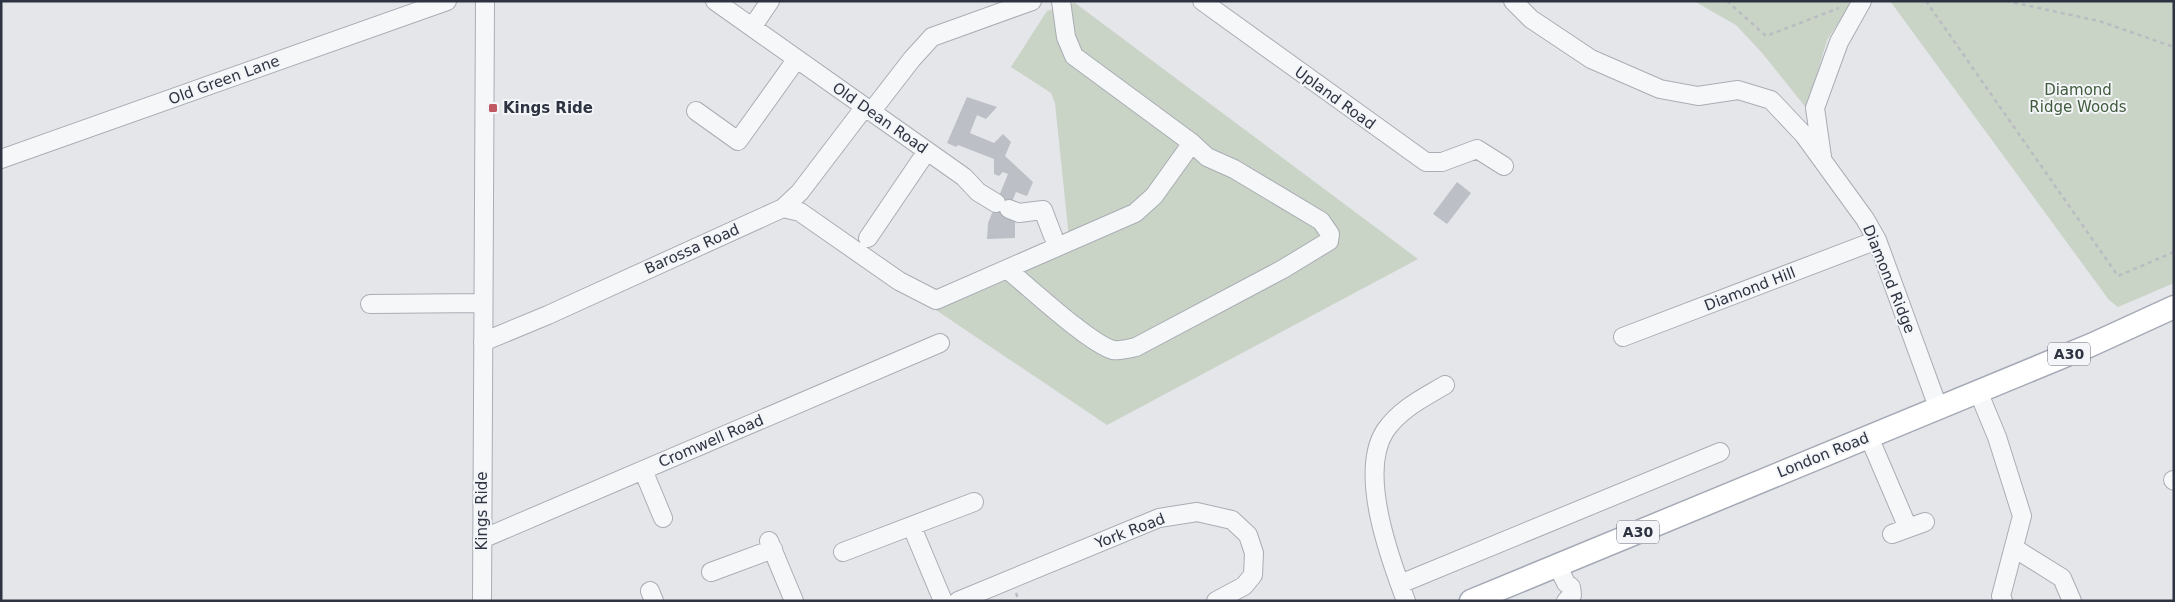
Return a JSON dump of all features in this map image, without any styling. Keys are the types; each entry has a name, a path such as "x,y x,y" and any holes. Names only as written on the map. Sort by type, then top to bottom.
{"main road":[{"name":"London Road","path":"1471,601 2091,345 2174,307"}],"street":[{"name":"Old Green Lane","path":"1,159 447,1"},
{"name":"Kings Ride","path":"482,601 485,1"},
{"name":"Old Dean Road","path":"716,1 796,60 964,177 978,192 1019,213 1043,210 1053,236"},
{"path":"752,26 770,1"},
{"path":"867,110 932,37 1032,1"},
{"path":"1008,270 1091,338 1114,350 1124,350 1144,342 1283,269 1329,241 1330,234 1321,221 1234,169 1207,157 1074,56 1066,37 1061,1"},
{"name":"Upland Road","path":"1202,1 1426,162 1442,162 1472,144 1504,166"},
{"name":"Diamond Ridge","path":"1513,1 1531,19 1591,59 1660,89 1698,96 1738,90 1771,100 1804,134 1865,218 1877,240 1938,407"},
{"name":"Diamond Ridge","path":"1822,160 1815,108 1855,3"},
{"path":"696,111 738,141 796,60"},
{"name":"Barossa Road","path":"483,342 548,315 783,208 800,192 867,110"},
{"path":"783,208 800,212 899,281 936,300 1135,213 1154,196 1192,144"},
{"path":"868,238 927,151"},
{"name":"Diamond Hill","path":"1623,337 1877,240"},
{"path":"370,304 483,303"},
{"name":"Cromwell Road","path":"482,538 940,342"},
{"path":"1406,601 1387,552 1377,503 1374,463 1384,432 1404,410 1445,385"},
{"path":"1978,391 1997,437 2022,516 2001,596 2003,601"},
{"path":"1869,437 1916,525 1892,534"},
{"path":"1400,584 1720,452"},
{"path":"643,470 663,518"},
{"path":"843,552 974,502"},
{"name":"York Road","path":"958,601 1159,518 1197,512 1232,520 1248,535 1254,553 1253,575 1244,586 1216,601"},
{"path":"912,527 943,601"},
{"path":"711,572 771,545 794,601"},
{"path":"2014,548 2062,578 2072,601"},
{"path":"1557,565 1566,583 1571,587 1572,595 1566,601"}],"path":[{"path":"1727,1 1766,36 1855,3"},
{"path":"1926,1 2118,276 2174,252"},
{"path":"2006,1 2032,8 2099,20 2174,47"},
{"path":"2032,1 2032,8"}],"green space":[{"path":"1694,1 1853,1 1827,40 1807,109 1763,54 1736,25"},
{"name":"Diamond Ridge Woods","path":"1890,1 2174,1 2174,283 2118,307 2109,300"},
{"path":"1075,3 1418,259 1107,425 924,302 1069,238 1055,103 1051,93 1011,67 1047,11"}],"building":[{"path":"967,97 997,107 986,119 977,115 970,133 994,143 1003,134 1011,142 1005,156 1033,182 1027,196 1016,192 1006,216 1015,216 1015,238 987,239 988,223 1008,174 1003,172 999,176 994,174 994,159 958,145 956,147 947,143"},
{"path":"1457,182 1471,193 1447,224 1433,214"}],"place":[{"name":"Kings Ride","path":"493,108"}]}
